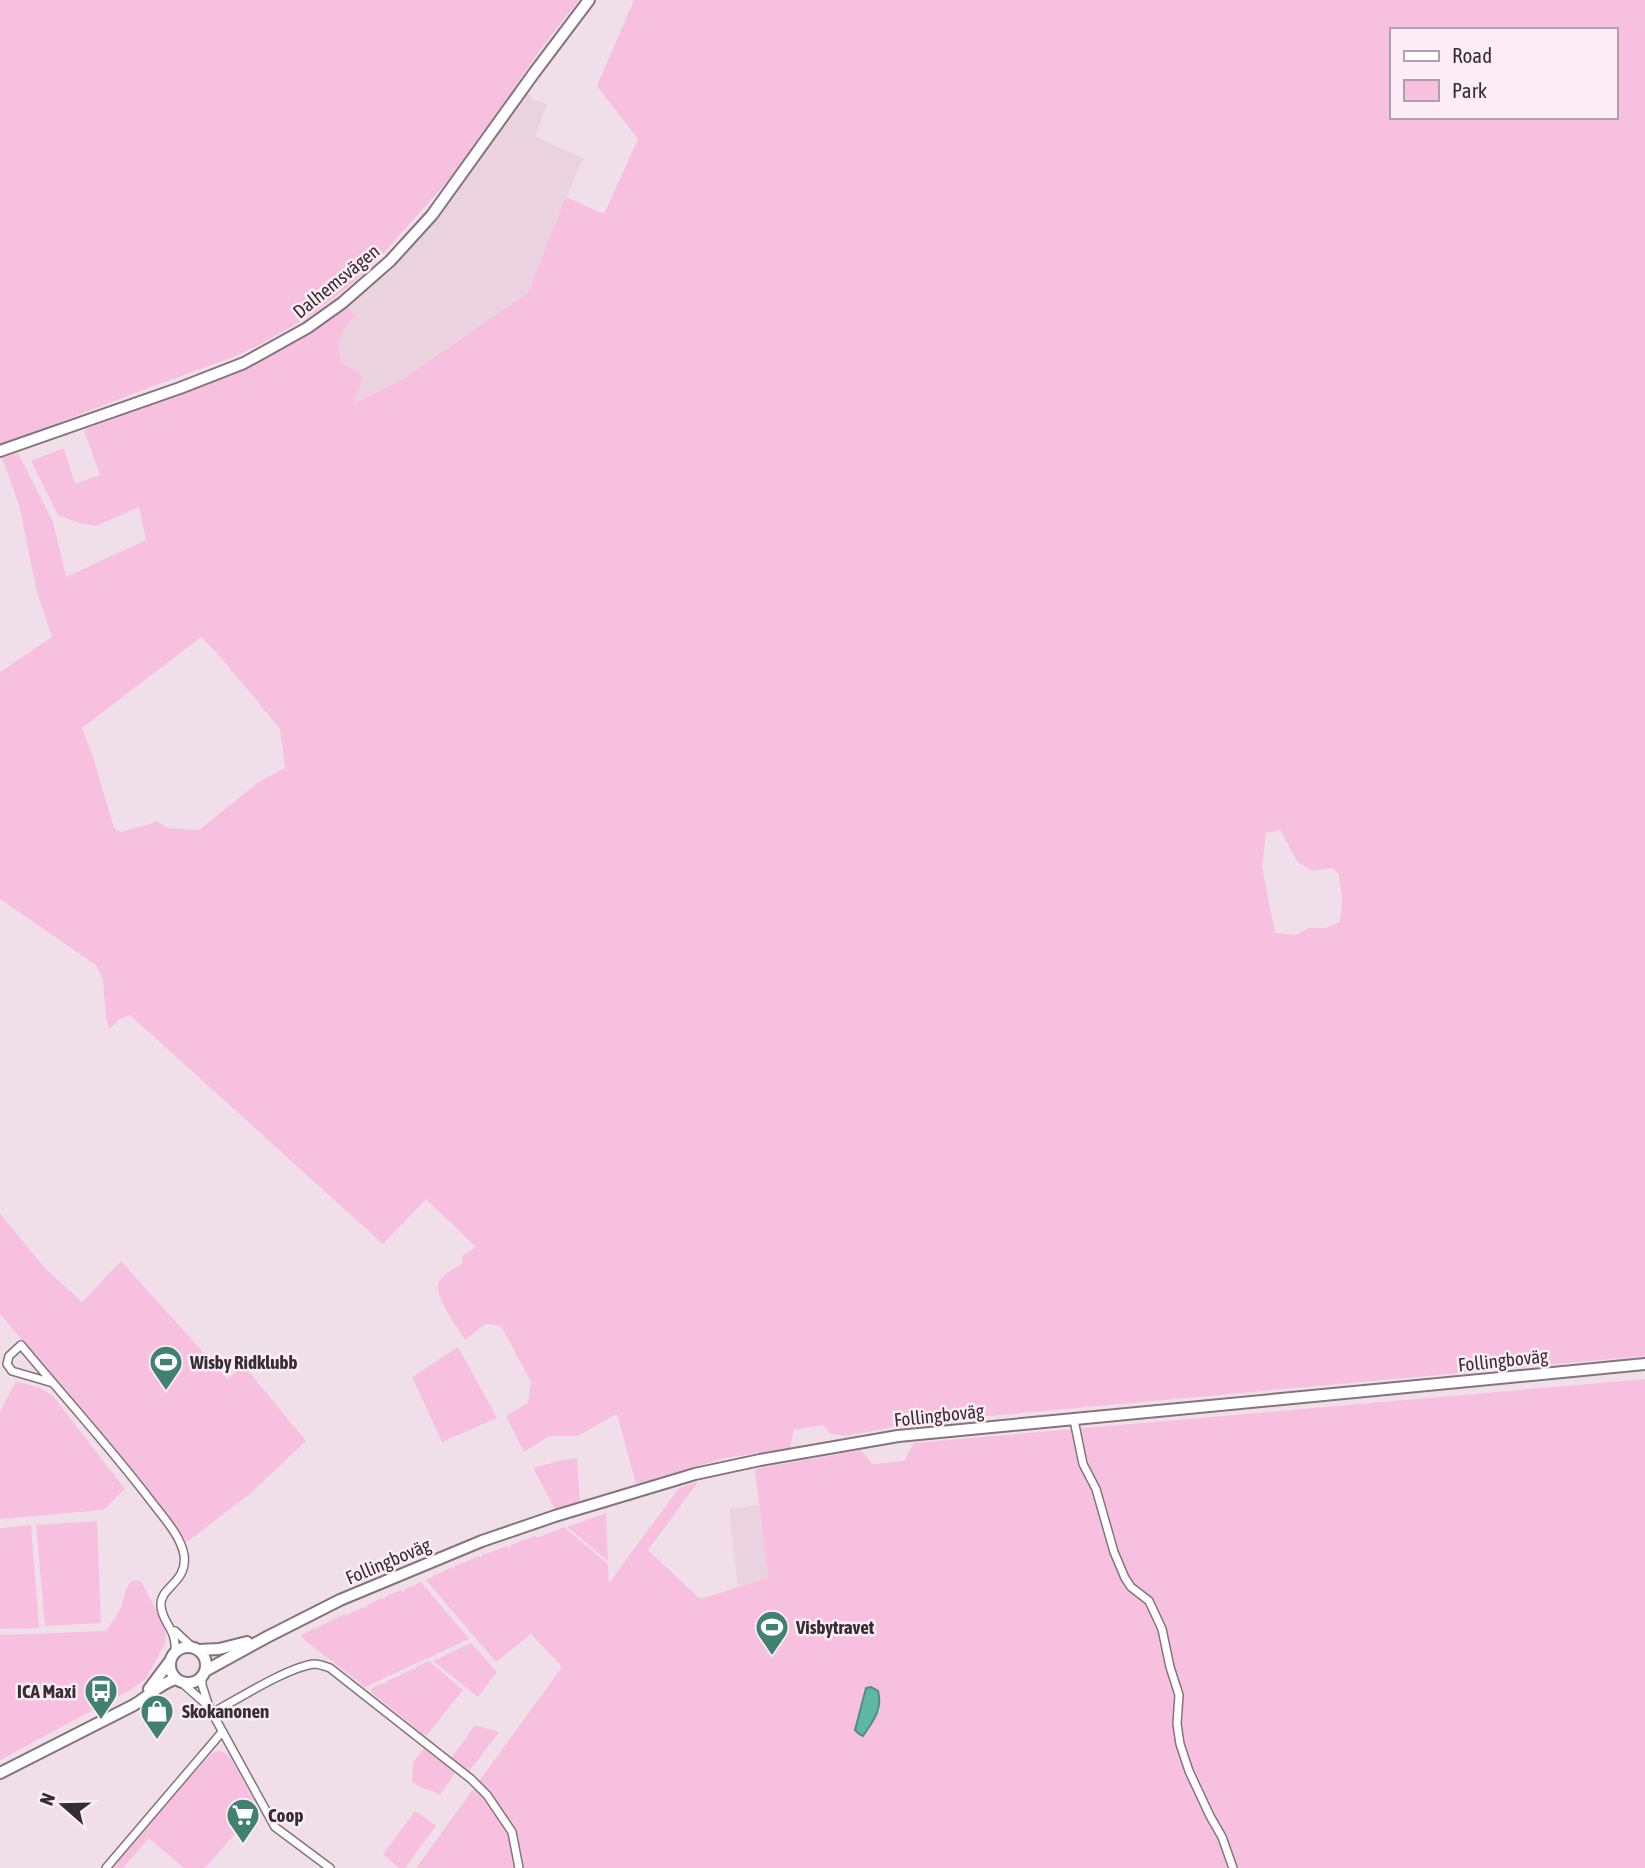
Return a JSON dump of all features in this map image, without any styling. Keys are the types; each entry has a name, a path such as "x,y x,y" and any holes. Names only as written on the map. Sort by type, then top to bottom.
{"main road":[{"name":"Dalhemsvägen","path":"0,451 244,363 307,328 342,303 390,261 432,215 541,62 589,0"},
{"name":"Follingboväg","path":"204,1673 340,1600 482,1541 695,1474 760,1460 898,1436 1645,1364"},
{"name":"Follingboväg","path":"195,1648 219,1649 267,1637"},
{"path":"0,1773 132,1706 169,1681 191,1683 204,1673 206,1661 195,1648 181,1647 150,1688 132,1706"},
{"path":"172,1656 170,1670 179,1681"}],"street":[{"path":"53,1383 12,1371 7,1364 9,1356 22,1345 91,1425 168,1524 183,1548 185,1561 183,1572 160,1604 162,1613 172,1628 195,1648"},
{"path":"1074,1420 1083,1464 1096,1489 1114,1552 1130,1587 1149,1601 1162,1629 1179,1695 1177,1724 1180,1744 1233,1868"},
{"path":"172,1628 175,1638 172,1656"},
{"path":"211,1710 293,1670 314,1664 330,1668 471,1779 487,1795 512,1832 519,1868"},
{"path":"204,1673 202,1685 211,1710 275,1827 330,1868"},
{"path":"179,1681 211,1710"},
{"path":"106,1868 222,1732"}],"shaded area":[{"path":"525,90 534,100 547,104 535,136 584,159 528,293 404,378 353,403 356,371 342,363 338,349 341,332 355,316 347,306 391,271 469,173"},
{"path":"759,1505 768,1578 738,1587 729,1509"},
{"path":"871,1687 878,1691 879,1704 876,1715 863,1736 855,1730 866,1688"}],"green space":[{"path":"0,0 579,0 540,50 461,166 381,256 354,282 313,314 236,356 0,445"},
{"path":"634,0 1645,0 1645,1356 913,1423 846,1436 829,1433 823,1425 794,1430 790,1448 725,1458 636,1484 617,1414 577,1436 549,1436 524,1452 506,1416 528,1403 531,1382 501,1326 485,1324 465,1340 446,1310 439,1292 440,1280 463,1263 461,1257 476,1247 426,1199 383,1244 130,1015 120,1019 109,1029 103,980 96,965 0,899 0,672 52,637 37,592 19,505 2,457 18,453 53,522 66,577 146,540 139,507 96,526 58,515 31,461 64,448 75,484 100,475 84,430 245,368 288,345 347,306 355,316 342,332 339,348 342,363 363,377 354,403 404,378 528,293 566,197 604,214 638,139 597,86","holes":["201,637 280,729 285,768 260,781 199,830 168,828 156,821 120,832 114,828 82,728","1280,830 1297,861 1311,871 1332,868 1339,874 1342,899 1340,922 1325,928 1308,928 1297,935 1275,933 1262,867 1266,833"]},
{"name":"Wisby Ridklubb","path":"0,1214 46,1269 82,1302 121,1261 227,1379 244,1366 306,1441 252,1492 187,1542 119,1454 0,1314"},
{"path":"458,1347 497,1418 442,1442 412,1377"},
{"path":"1645,1379 1645,1868 416,1868 562,1667 531,1634 496,1662 426,1580 479,1556 482,1558 482,1555 507,1546 510,1549 511,1545 564,1527 608,1564 609,1583 679,1488 698,1482 648,1550 700,1599 768,1578 755,1469 861,1450 873,1464 904,1461 914,1443"},
{"path":"16,1381 40,1388 53,1396 125,1489 103,1510 0,1519 0,1412"},
{"path":"577,1458 580,1502 555,1509 533,1468"},
{"path":"606,1513 608,1561 567,1527"},
{"path":"97,1521 101,1623 45,1626 36,1525"},
{"path":"31,1525 39,1628 0,1629 0,1528"},
{"path":"131,1581 141,1581 166,1633 165,1643 146,1679 0,1760 0,1635 106,1631 120,1610"},
{"path":"421,1582 469,1639 365,1687 302,1638 302,1635 315,1628 317,1630 318,1627 345,1614 348,1616"},
{"path":"471,1643 497,1672 478,1697 433,1661"},
{"path":"429,1661 463,1690 427,1735 424,1735 371,1692 371,1689 382,1683 385,1685 385,1682"},
{"path":"475,1725 499,1732 468,1773 450,1760"},
{"path":"424,1748 455,1773 440,1795 412,1781 413,1763"},
{"path":"220,1751 230,1757 258,1808 205,1868 184,1868 149,1838 123,1868 113,1868 121,1855 209,1756"},
{"path":"415,1811 436,1826 405,1868 399,1868 383,1854"}],"place":[{"name":"Wisby Ridklubb","path":"166,1392"},
{"name":"Visbytravet","path":"772,1657"},
{"name":"ICA Maxi","path":"101,1721"},
{"name":"Skokanonen","path":"157,1741"},
{"name":"Coop","path":"243,1845"}]}
